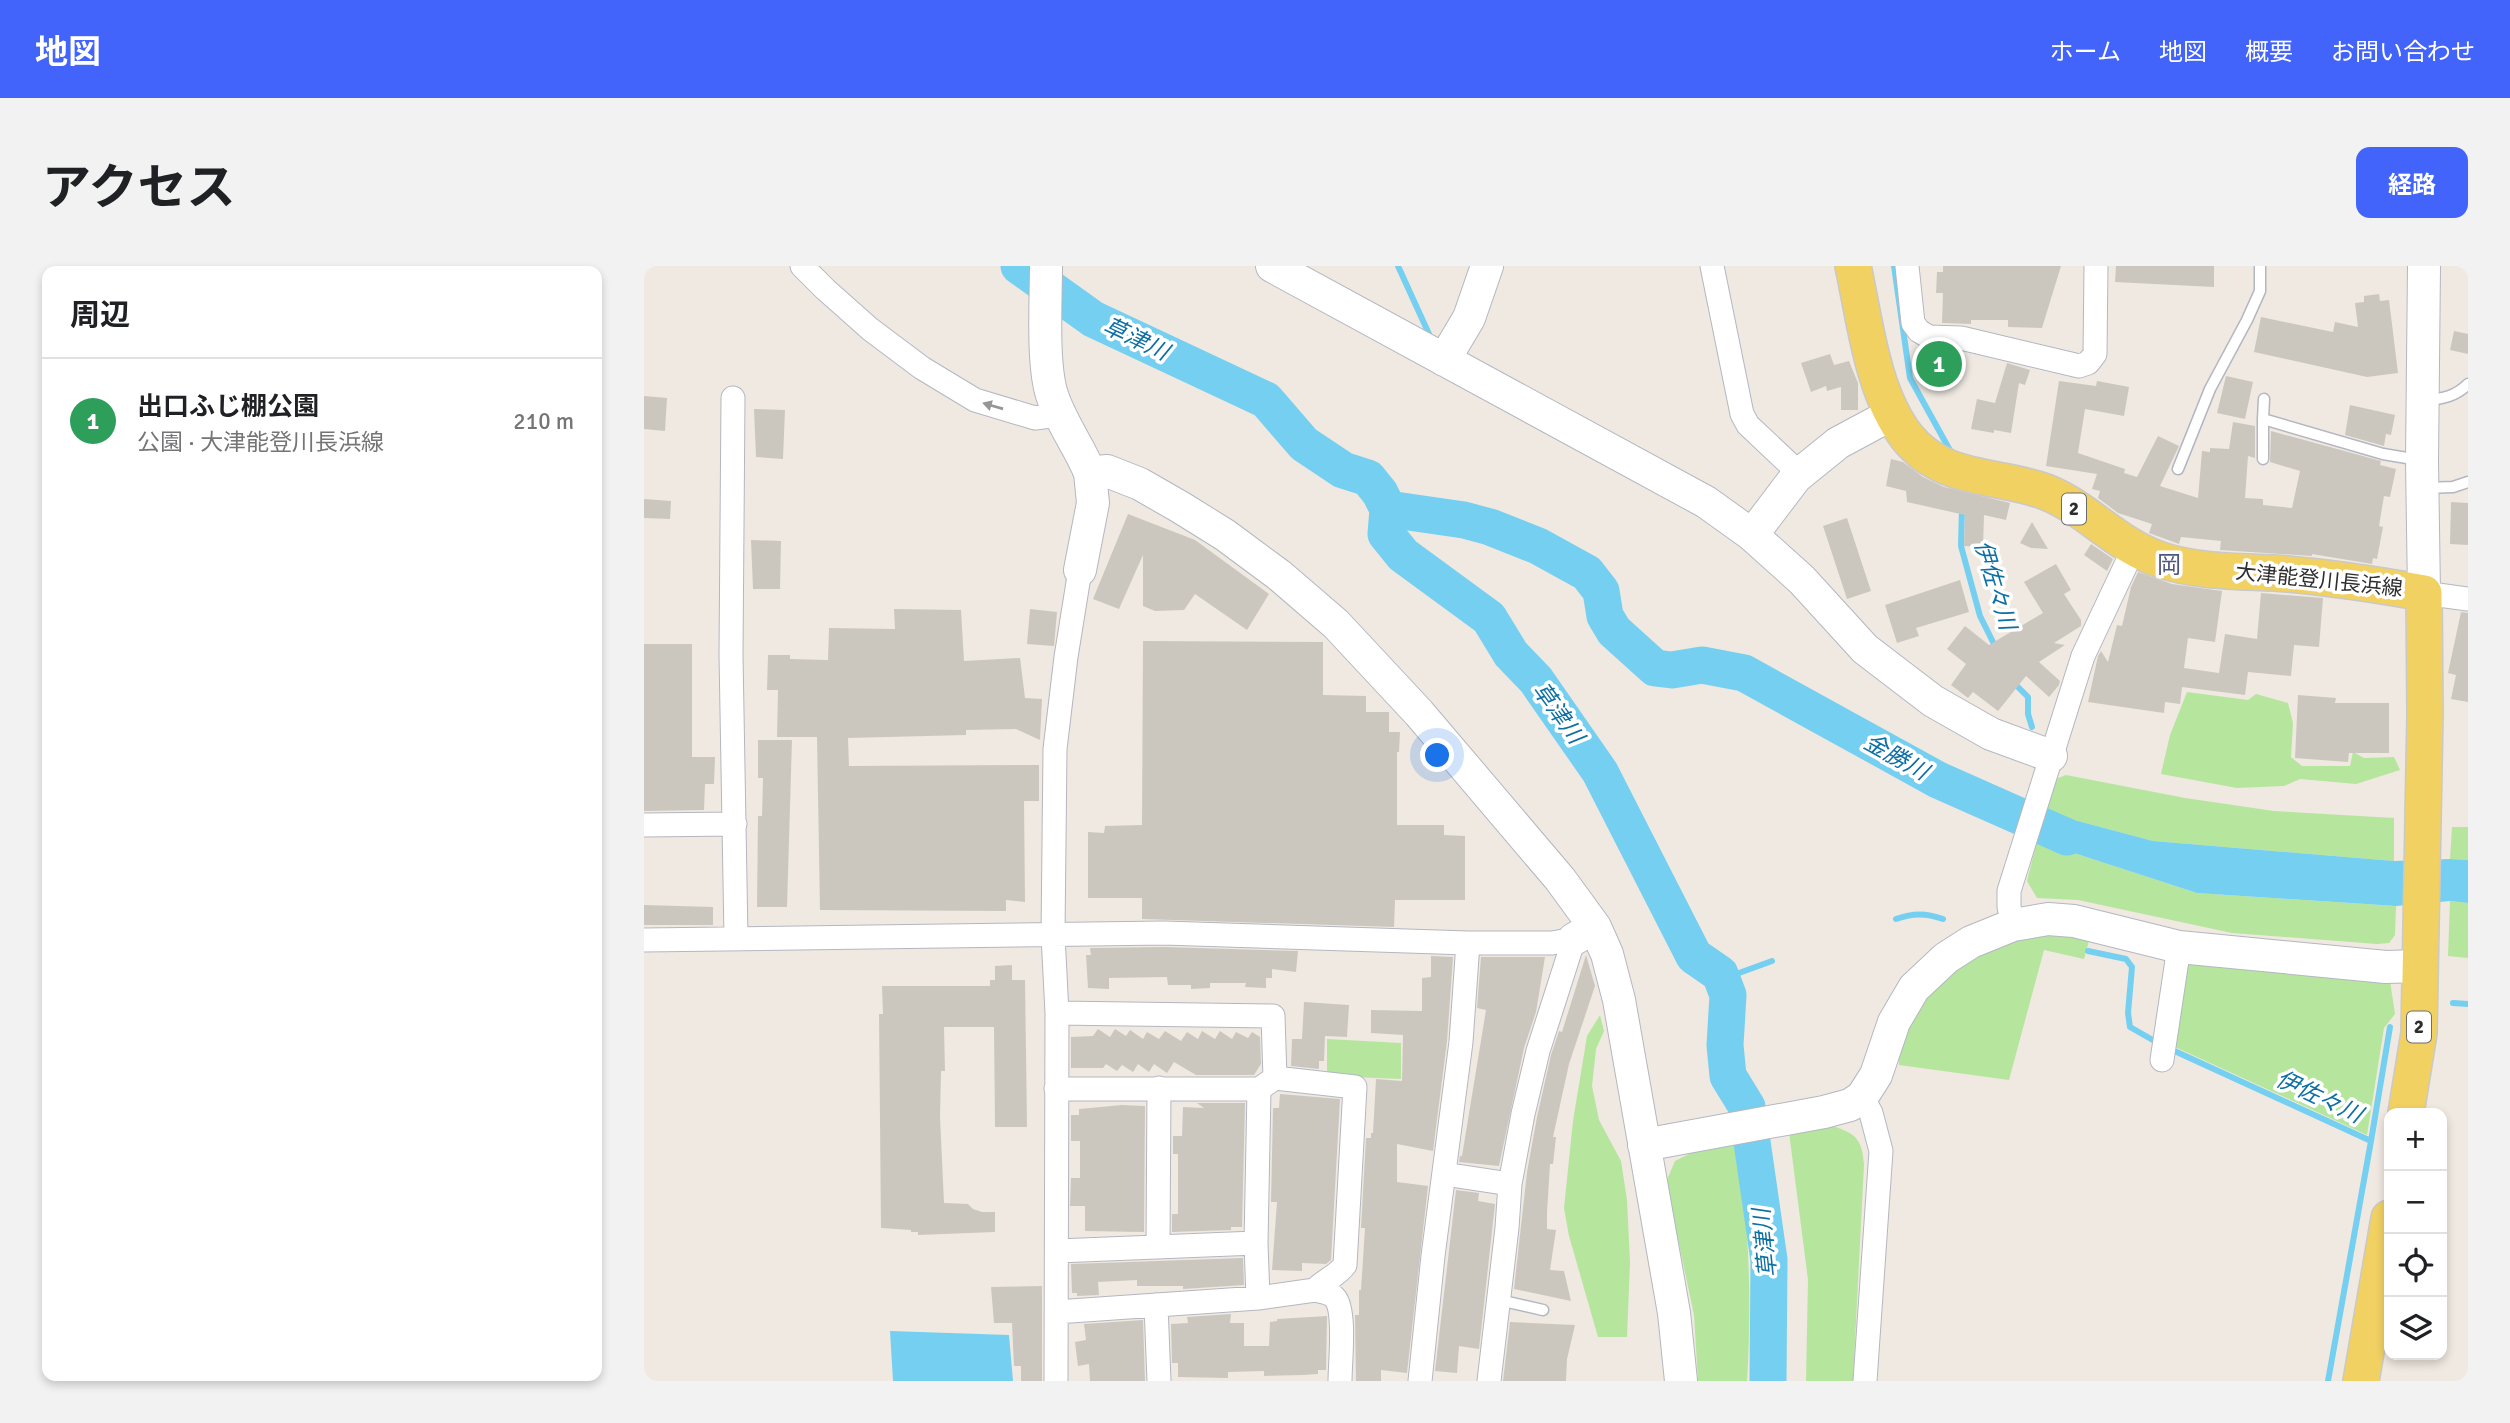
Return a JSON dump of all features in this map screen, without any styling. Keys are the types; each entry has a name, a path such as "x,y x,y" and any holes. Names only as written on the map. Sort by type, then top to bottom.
{"main road":[{"name":"大津能登川長浜線","path":"1853,266 1879,383 1892,414 1908,438 1938,464 1961,473 2038,489 2055,496 2133,550 2180,566 2341,579 2424,593 2419,1034 2407,1108"},
{"path":"2361,1381 2386,1234"}],"street":[{"path":"802,266 870,329 922,368 975,400 1035,418 1055,403"},
{"path":"1046,266 1047,364 1055,403 1080,448 1090,473 1093,503 1080,570 1055,750 1052,935 1057,1013 1056,1381"},
{"path":"1272,266 1706,502 1752,536 1802,580 1865,649 1933,701 1992,734 2050,761"},
{"path":"1712,266 1742,414 1748,425 1800,474"},
{"path":"1907,266 1913,323 1929,337 1962,338 2079,366 2088,363 2095,354 2096,266"},
{"path":"2424,266 2424,593 2468,599"},
{"path":"1444,360 1469,318 1481,270"},
{"path":"733,398 732,655 736,939"},
{"path":"1752,536 1800,474 1838,443 1892,414"},
{"path":"1090,473 1107,471 1140,484 1180,507 1225,535 1279,575 1336,624 1419,713 1560,879 1585,933 1608,954 1619,1000 1674,1313 1681,1381"},
{"path":"2014,925 2009,907 2013,876 2083,656 2133,550"},
{"path":"644,825 735,824"},
{"path":"1644,1145 1850,1105 1861,1097 1876,1075 1894,1022 1914,988 1962,947 2014,925 2048,919 2074,921 2179,947 2386,967 2421,953"},
{"path":"644,940 1164,933 1468,943 1552,943 1585,933"},
{"path":"1489,1381 1510,1184 1538,1051 1585,933"},
{"path":"1420,1381 1433,1256 1461,1042 1468,943"},
{"path":"2162,1060 2179,947"},
{"path":"1057,1013 1273,1016 1256,1243 1258,1298"},
{"path":"1056,1089 1267,1084 1356,1087 1345,1265 1340,1271 1324,1279 1315,1290"},
{"path":"1158,1088 1158,1246"},
{"path":"1861,1097 1871,1113 1881,1151 1865,1381"},
{"path":"1444,1174 1510,1184"},
{"path":"1057,1251 1256,1243"},
{"path":"1056,1311 1258,1298 1315,1290 1328,1293 1335,1298 1340,1311 1340,1381"},
{"path":"1156,1305 1159,1381"}],"lane":[{"path":"2178,469 2210,389 2260,291 2260,266"},
{"path":"2423,400 2447,398 2468,384"},
{"path":"2263,460 2264,399"},
{"path":"2263,419 2383,454 2453,487 2468,482"},
{"path":"1499,1300 1543,1310"}],"green space":[{"path":"1955,346 1960,381 1925,385 1918,347"},
{"path":"2187,692 2248,700 2256,694 2288,703 2293,723 2291,757 2302,766 2350,766 2353,752 2364,758 2394,757 2400,770 2356,784 2300,779 2284,786 2237,788 2161,774 2170,735"},
{"path":"2066,775 2185,798 2274,811 2394,818 2394,861 2153,841 2044,812 2053,780"},
{"path":"2452,827 2468,827 2468,860 2450,859"},
{"path":"2037,841 2197,893 2396,906 2395,935 2389,943 2377,944 2232,933 2078,900 2037,898 2027,881"},
{"path":"2450,901 2468,903 2468,958 2448,956"},
{"path":"2042,932 2090,937 2084,959 2044,950 2009,1080 1899,1065 1898,1047 1909,1023 1937,981 1976,953"},
{"path":"2191,961 2390,981 2395,1014 2384,1028 2367,1135 2173,1046 2184,969"},
{"path":"1600,1015 1604,1031 1596,1049 1592,1086 1599,1120 1621,1161 1627,1200 1630,1262 1627,1337 1598,1337 1569,1236 1564,1208 1573,1121 1587,1036"},
{"path":"1327,1039 1401,1043 1401,1079 1327,1076"},
{"path":"1829,1125 1856,1138 1864,1165 1853,1381 1806,1381 1808,1280 1789,1132"},
{"path":"1737,1142 1748,1261 1747,1381 1698,1381 1694,1315 1666,1182 1675,1161 1697,1150"}],"water":[{"path":"2044,812 2153,841 2394,861 2468,860 2468,903 2450,901 2396,906 2197,893 2037,841"},
{"path":"890,1331 1009,1335 1013,1381 893,1381"}],"building":[{"path":"1943,266 2061,266 2042,328 2008,327 2008,320 1971,320 1971,324 1942,323 1943,293 1936,293 1937,272 1943,272"},
{"path":"2116,266 2214,266 2214,287 2115,282"},
{"path":"2379,294 2380,301 2389,300 2398,373 2367,377 2254,352 2261,317 2333,332 2335,322 2358,327 2355,303 2364,302 2364,296"},
{"path":"2454,331 2468,334 2468,354 2450,350"},
{"path":"1830,354 1834,365 1849,361 1858,383 1858,410 1841,410 1841,387 1827,391 1826,386 1811,392 1801,363"},
{"path":"2007,363 2030,370 2025,385 2019,383 2011,433 1971,429 1977,399 1995,403"},
{"path":"2226,376 2253,382 2245,419 2217,413"},
{"path":"2059,381 2096,386 2097,381 2129,387 2124,416 2085,409 2078,453 2125,469 2124,473 2137,477 2158,436 2179,446 2160,486 2198,498 2202,451 2210,452 2210,448 2229,449 2233,422 2255,426 2255,458 2248,456 2245,498 2263,499 2263,505 2292,508 2300,471 2270,462 2271,431 2381,461 2380,465 2396,469 2390,497 2384,496 2379,526 2383,527 2377,559 2373,558 2372,564 2312,554 2220,550 2221,541 2181,537 2179,544 2149,533 2152,524 2118,513 2098,498 2100,491 2092,489 2097,474 2046,466"},
{"path":"644,396 667,398 665,431 644,429"},
{"path":"2350,405 2395,415 2391,435 2386,434 2384,446 2345,435"},
{"path":"754,409 785,410 783,459 756,457"},
{"path":"1891,459 1903,462 1923,477 1944,487 2010,503 2006,520 1984,515 1983,547 1964,546 1965,515 1907,502 1906,491 1886,486"},
{"path":"644,499 671,501 670,519 644,518"},
{"path":"2451,502 2468,503 2468,545 2450,544"},
{"path":"1128,514 1195,540 1269,594 1247,630 1195,594 1184,610 1155,611 1143,606 1143,555 1119,609 1093,599"},
{"path":"1847,518 1871,591 1847,599 1823,526"},
{"path":"2032,522 2048,549 2031,548 2020,543"},
{"path":"751,540 781,541 780,589 753,589"},
{"path":"2091,544 2113,559 2107,571 2084,555"},
{"path":"2056,564 2071,590 2064,594 2081,620 2081,626 2054,643 2065,645 2039,662 2060,681 2059,685 2049,697 2026,676 1998,711 1973,692 1968,698 1951,685 1966,664 1947,649 1965,626 1989,645 2043,613 2024,582"},
{"path":"2138,572 2172,584 2222,591 2215,642 2188,638 2184,668 2219,673 2225,634 2257,639 2261,593 2323,598 2319,647 2294,645 2291,676 2248,672 2245,695 2182,687 2180,704 2165,702 2164,713 2088,702 2098,656 2101,651 2108,662 2117,625 2122,626 2131,587"},
{"path":"1960,580 1969,612 1916,628 1919,636 1897,643 1885,605"},
{"path":"894,609 961,610 964,661 1020,658 1025,698 1042,699 1040,740 1016,729 966,730 966,735 848,738 849,766 1039,765 1039,801 1024,801 1025,902 1006,900 1006,911 820,910 817,737 777,737 778,690 767,690 768,655 790,655 790,659 828,660 829,628 895,629"},
{"path":"1030,609 1057,612 1054,646 1027,644"},
{"path":"2461,612 2468,613 2468,702 2451,699 2456,675 2448,673"},
{"path":"1143,641 1323,642 1323,695 1366,696 1366,712 1389,712 1389,732 1400,732 1397,752 1397,825 1444,825 1444,835 1465,836 1465,900 1395,900 1394,927 1142,919 1142,898 1088,898 1088,832 1104,833 1105,826 1142,825"},
{"path":"644,644 692,644 692,757 715,757 714,784 705,784 704,810 644,811"},
{"path":"2298,695 2336,698 2335,703 2389,703 2389,753 2349,753 2348,762 2295,758"},
{"path":"758,740 792,740 787,907 757,907 758,816 762,816 763,778 758,778"},
{"path":"644,905 713,907 713,925 644,925"},
{"path":"1090,948 1298,951 1296,972 1272,969 1272,978 1266,978 1266,988 1245,987 1246,983 1210,983 1210,988 1191,989 1191,985 1168,985 1167,977 1109,978 1109,989 1088,988 1086,955 1091,955"},
{"path":"1586,955 1595,986 1569,1064 1553,1137 1556,1137 1553,1164 1550,1164 1547,1213 1547,1229 1556,1230 1550,1270 1564,1271 1571,1301 1514,1289 1527,1172 1537,1117 1551,1055 1559,1031 1562,1032"},
{"path":"1431,956 1453,957 1447,1041 1433,1151 1397,1144 1397,1182 1428,1186 1407,1373 1381,1370 1381,1381 1356,1381 1355,1315 1359,1315 1365,1228 1361,1228 1366,1138 1371,1138 1373,1133 1376,1079 1402,1081 1403,1035 1371,1033 1371,1010 1422,1011 1422,978 1431,977"},
{"path":"1481,957 1545,957 1536,1012 1524,1048 1499,1166 1459,1162 1486,1010 1477,1008"},
{"path":"1012,965 1012,980 1025,980 1027,1127 995,1127 994,1027 944,1027 945,1071 941,1071 944,1203 968,1204 982,1212 995,1212 995,1232 918,1235 918,1232 911,1230 881,1228 879,1014 883,1014 882,986 990,986 990,980 995,980 995,966"},
{"path":"1304,1002 1349,1005 1347,1037 1325,1036 1324,1061 1319,1061 1319,1069 1291,1066 1292,1039 1302,1039"},
{"path":"1098,1029 1110,1037 1115,1029 1126,1036 1130,1030 1143,1039 1147,1032 1159,1039 1165,1031 1181,1041 1187,1032 1198,1039 1202,1031 1215,1039 1220,1031 1232,1039 1236,1032 1248,1038 1252,1032 1260,1037 1261,1064 1254,1075 1196,1075 1174,1062 1167,1073 1154,1064 1149,1072 1138,1064 1133,1072 1122,1065 1117,1071 1106,1064 1103,1068 1071,1068 1071,1037 1093,1036"},
{"path":"1280,1094 1340,1099 1331,1260 1326,1264 1302,1263 1302,1271 1272,1270 1277,1202 1271,1202 1273,1108 1279,1108"},
{"path":"1197,1103 1245,1103 1242,1227 1231,1227 1231,1230 1172,1232 1172,1214 1178,1214 1178,1154 1173,1154 1173,1136 1182,1136 1183,1107 1204,1108"},
{"path":"1145,1106 1144,1232 1085,1231 1085,1206 1070,1206 1071,1178 1080,1178 1080,1141 1071,1141 1071,1115 1079,1115 1079,1109"},
{"path":"1456,1190 1479,1193 1478,1201 1495,1204 1479,1349 1459,1346 1457,1373 1435,1371"},
{"path":"1243,1258 1244,1285 1183,1289 1183,1286 1137,1286 1137,1280 1098,1282 1099,1295 1077,1296 1077,1293 1072,1293 1071,1264"},
{"path":"1042,1286 1042,1381 1021,1381 1021,1366 1014,1366 1012,1323 994,1323 991,1287"},
{"path":"1231,1314 1230,1323 1244,1323 1244,1346 1269,1346 1270,1322 1277,1319 1327,1316 1326,1370 1318,1370 1318,1374 1303,1375 1264,1376 1264,1371 1228,1372 1228,1378 1178,1377 1178,1363 1172,1363 1171,1324 1188,1323 1187,1317"},
{"path":"1143,1320 1145,1381 1090,1381 1089,1364 1078,1366 1075,1342 1086,1340 1084,1324"},
{"path":"1510,1322 1575,1325 1567,1359 1566,1381 1503,1381"}],"waterway":[{"name":"草津川","path":"1019,266 1093,319 1266,400 1304,444 1343,470 1368,478 1388,509 1386,534 1403,555 1489,618 1511,654 1536,680 1600,772 1694,956 1720,974 1728,995 1725,1045 1728,1076 1747,1107 1769,1260 1768,1381"},
{"path":"1398,266 1429,334"},
{"name":"伊佐々川","path":"1894,266 1910,378 1952,454"},
{"name":"伊佐々川","path":"1962,508 1961,546 1980,616 1996,648"},
{"name":"金勝川","path":"1388,509 1464,520 1538,546 1587,573 1601,591 1605,616 1614,631 1655,668 1672,670 1702,665 1744,673 1938,780 2067,837"},
{"name":"伊佐々川","path":"2014,683 2028,697 2028,714 2032,727"},
{"name":"伊佐々川","path":"1896,919 1920,915 1943,919"},
{"name":"伊佐々川","path":"2088,951 2126,959 2132,967 2128,1013 2130,1027 2158,1043"},
{"name":"伊佐々川","path":"1720,974 1728,977 1772,961"},
{"path":"2453,1003 2468,1004"},
{"path":"2371,1141 2390,1027"},
{"name":"伊佐々川","path":"2168,1048 2371,1141 2328,1381"}],"place":[{"name":"出口ふじ棚公園","path":"1939,364"}],"district":[{"name":"岡","path":"2169,565"}]}
